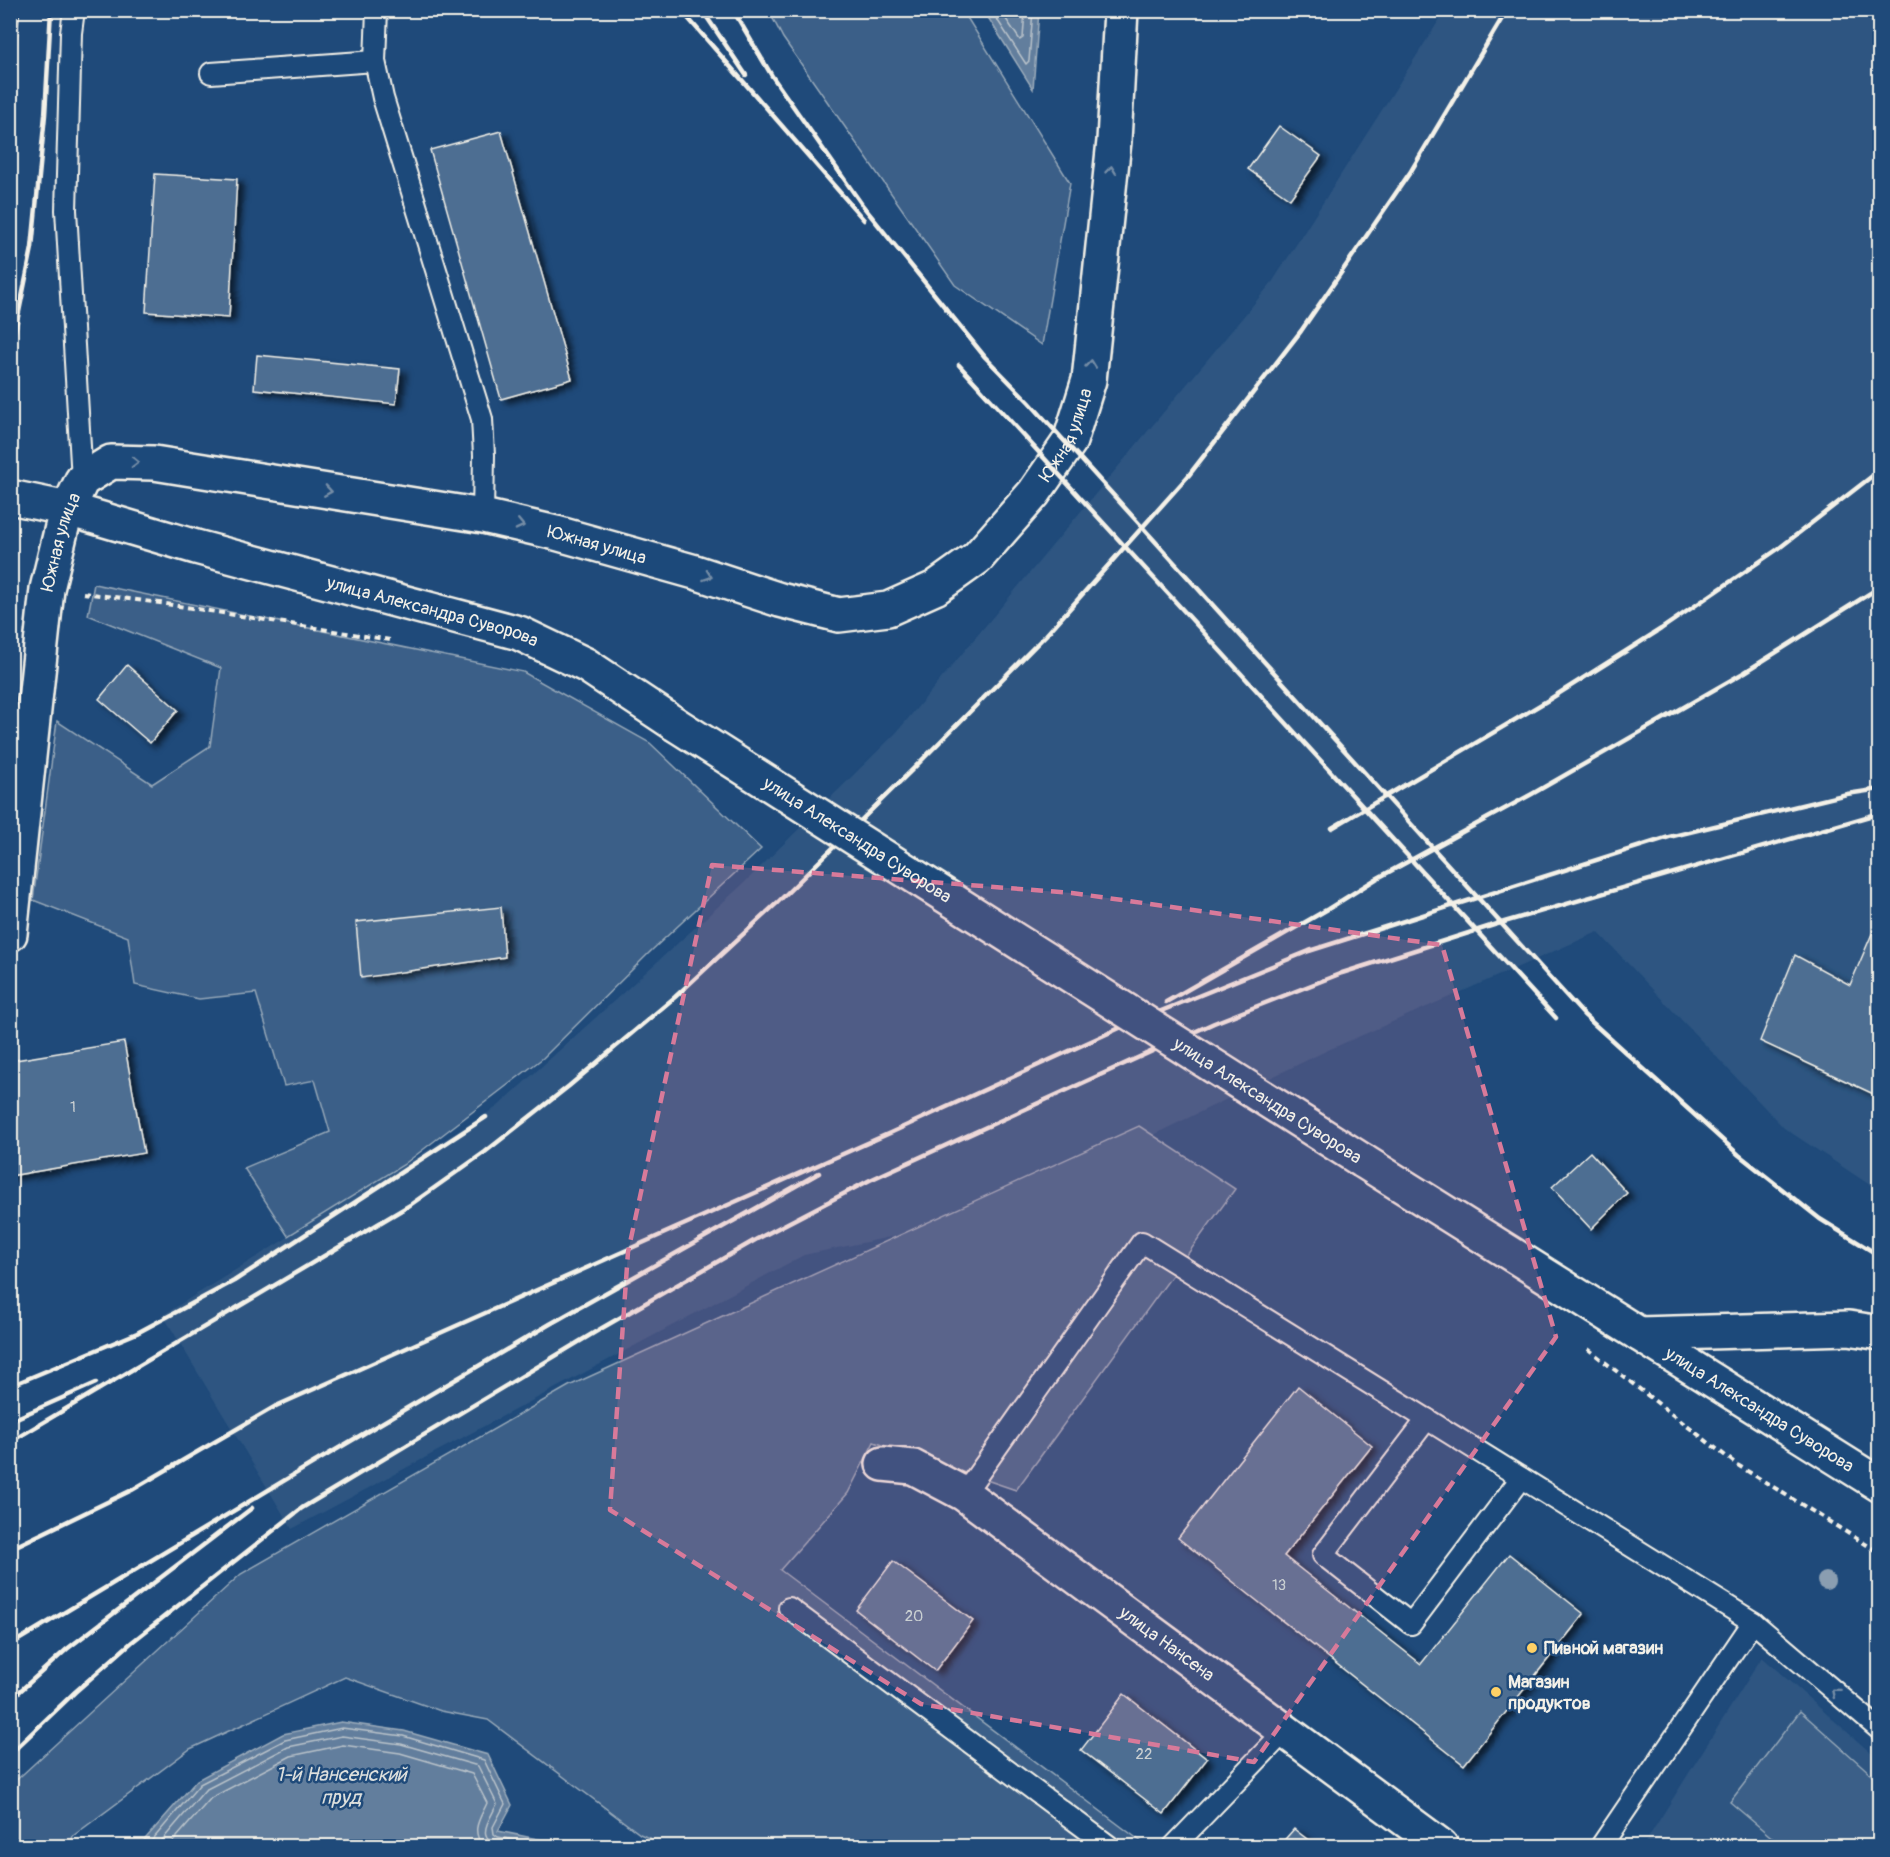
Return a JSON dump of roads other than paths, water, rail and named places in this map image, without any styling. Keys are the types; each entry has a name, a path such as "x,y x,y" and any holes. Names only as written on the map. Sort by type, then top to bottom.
{"street":[{"name":"Южная улица","path":"10,934 47,589 68,508 82,480 111,462 154,463 483,516 556,533 695,572 780,600 839,615 888,609 935,588 977,558 1034,493 1070,441 1089,380 1114,141 1121,10"},
{"name":"улица Александра Суворова","path":"10,497 68,508 196,547 519,633 586,665 675,724 1363,1161 1880,1485"},
{"name":"улица Александра Суворова","path":"1639,1334 1849,1328 1880,1333"},
{"name":"улица Нансена","path":"883,1464 913,1467 964,1494 1441,1846"}],"lane":[{"path":"74,10 70,33 66,210 82,480"},
{"path":"377,10 375,61 383,98 482,419 483,516"},
{"path":"210,73 375,61"},
{"path":"964,1494 1142,1242 1753,1622 1880,1731"},
{"path":"1427,1419 1323,1555 1412,1624 1521,1479"},
{"path":"789,1608 1109,1846"},
{"path":"1601,1846 1753,1622"},
{"path":"1174,1846 1284,1732"}],"water":[{"path":"984,11 1039,11 1033,89"},
{"name":"1-й Нансенский пруд","path":"341,1722 404,1731 488,1755 512,1805 498,1831 547,1841 557,1846 139,1846 197,1780 283,1734"}],"railway":[{"path":"10,103 18,10"},
{"path":"10,356 32,248 45,115 51,10"},
{"path":"681,10 864,220"},
{"path":"702,10 746,75"},
{"path":"733,10 772,76 863,206 985,357 1029,402 1584,1015 1739,1155 1820,1219 1880,1256"},
{"path":"10,1442 410,1205 485,1152 569,1086 675,997 778,902 1046,635 1189,475 1301,331 1411,171 1507,10"},
{"path":"959,365 1556,1018"},
{"path":"1332,828 1550,699 1661,629 1778,549 1880,470"},
{"path":"1166,1002 1376,879 1532,794 1745,672 1880,587"},
{"path":"10,1549 132,1490 276,1406 890,1133 1124,1026 1309,951 1669,837 1847,794 1880,789"},
{"path":"10,1754 132,1642 302,1508 602,1328 757,1239 870,1180 1214,1023 1342,973 1494,925 1880,813"},
{"path":"10,1386 137,1333 234,1281 486,1117"},
{"path":"10,1645 550,1324 819,1173"},
{"path":"10,1421 96,1383"},
{"path":"10,1700 67,1649 252,1508"}],"place":[{"name":"Пивной магазин","path":"1532,1648"},
{"name":"Магазин продуктов","path":"1496,1692"}]}
